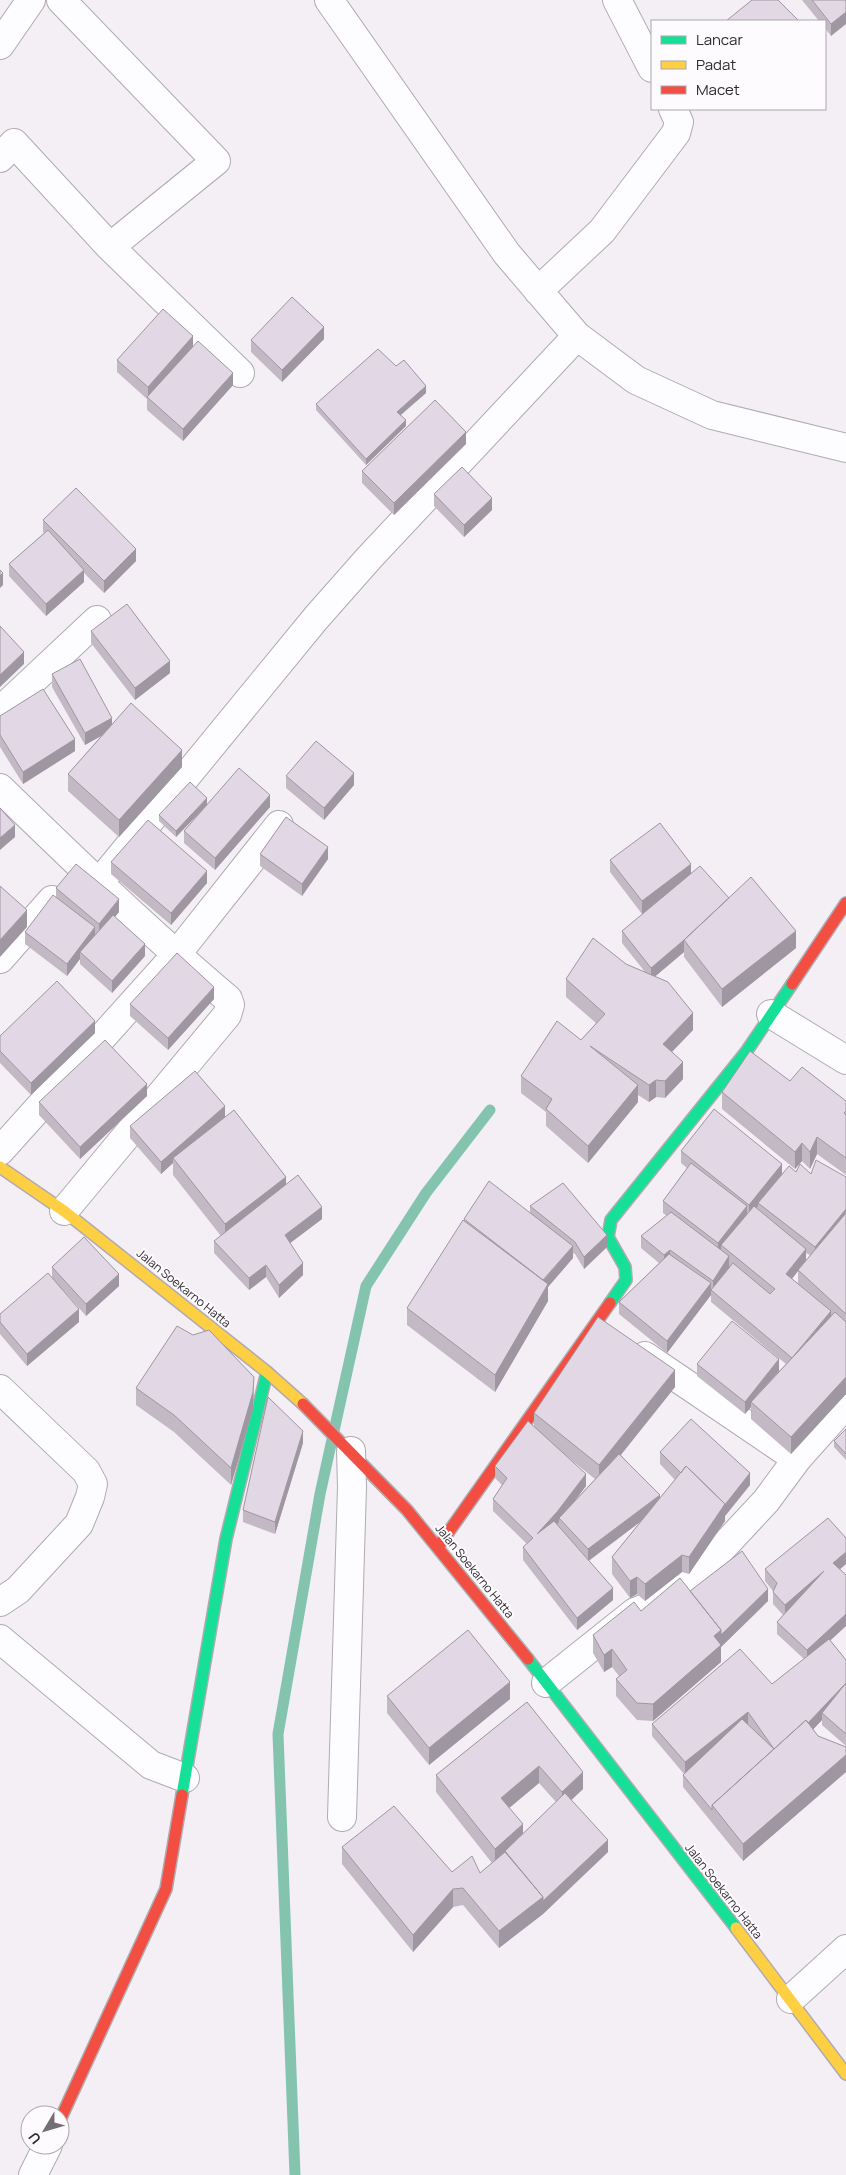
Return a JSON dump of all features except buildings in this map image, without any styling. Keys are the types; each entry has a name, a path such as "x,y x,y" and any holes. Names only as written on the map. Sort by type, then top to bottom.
{"street":[{"path":"0,45 31,0"},
{"path":"61,0 216,161 110,247"},
{"path":"329,0 507,254 577,336 636,380 712,416 846,448"},
{"path":"617,0 651,66"},
{"path":"538,291 602,231 676,133 679,122 673,110"},
{"path":"0,158 14,143 110,247 240,373"},
{"path":"0,959 90,875 369,558 577,336"},
{"path":"0,711 97,620"},
{"path":"0,788 176,955 228,999 230,1005 227,1015 64,1211"},
{"path":"0,1151 176,955 279,825"},
{"path":"438,1547 626,1280 625,1267 608,1237 611,1220 746,1052 846,903"},
{"path":"771,1014 846,1060"},
{"path":"702,1107 725,1125"},
{"name":"Jalan Soekarno Hatta","path":"0,1167 64,1211 267,1372 316,1414 407,1510 546,1682 791,1999 846,2074"},
{"path":"595,1323 797,1458"},
{"path":"67,2105 166,1889 226,1539 267,1372"},
{"path":"0,1389 86,1471 93,1484 79,1524 18,1590 0,1602"},
{"path":"546,1682 635,1612 653,1605 686,1585 696,1576 766,1501 797,1458 846,1404"},
{"path":"342,1818 352,1497 348,1448"},
{"path":"0,1639 151,1765 185,1778"},
{"path":"791,1999 846,1949"},
{"path":"33,2175 43,2155"}],"waterway":[{"path":"295,2175 278,1734 320,1494 366,1286 426,1193 490,1110"}],"traffic: fast":[{"path":"610,1303 626,1280 625,1267 608,1237 611,1220 746,1052 792,984"},
{"path":"182,1795 226,1539 267,1372"},
{"path":"528,1659 736,1928"}],"traffic: slow":[{"path":"0,1167 64,1211 267,1372 303,1404"},
{"path":"736,1928 846,2074"}],"traffic: jam":[{"path":"792,984 846,903"},
{"path":"438,1547 610,1303"},
{"path":"303,1404 407,1510 528,1659"},
{"path":"67,2105 166,1889 182,1795"}]}
